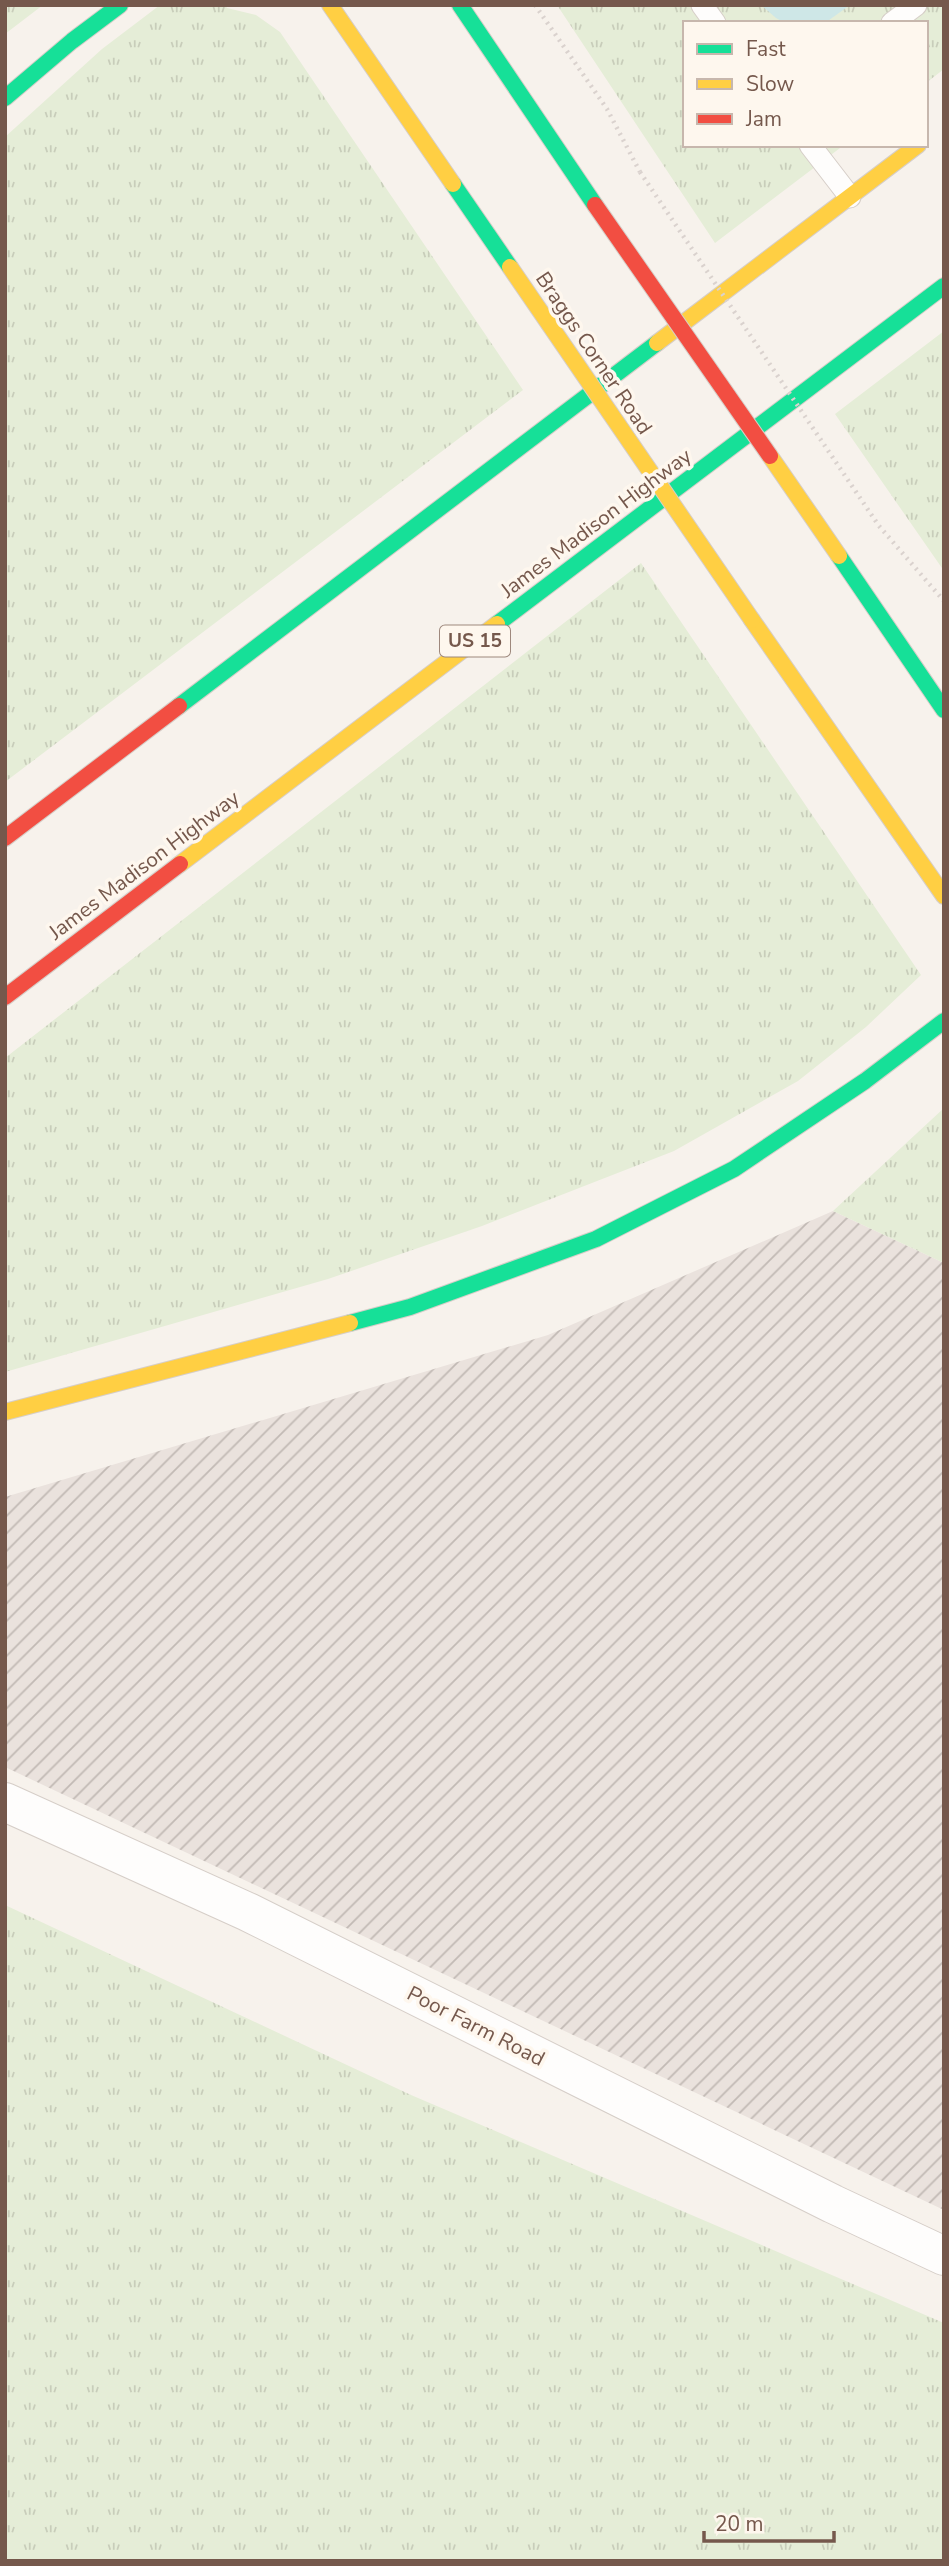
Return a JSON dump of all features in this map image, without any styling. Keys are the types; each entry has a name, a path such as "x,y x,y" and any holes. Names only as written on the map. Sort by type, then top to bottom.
{"main road":[{"path":"5,98 72,41 120,5"},
{"name":"Braggs Corner Road","path":"330,5 944,896"},
{"path":"460,5 944,710"},
{"path":"5,838 915,147"},
{"name":"James Madison Highway","path":"5,997 944,286"},
{"path":"5,1412 410,1307 596,1239 734,1169 865,1081 944,1021"}],"street":[{"name":"Poor Farm Road","path":"5,1801 248,1912 833,2204 944,2256"}],"lane":[{"path":"702,5 714,21"},
{"path":"895,21 916,5"},
{"path":"812,147 850,197"}],"path":[{"path":"535,5 607,110 640,172 879,526 944,601"}],"shaded area":[{"path":"833,1211 944,1263 944,2210 5,1767 5,1497 548,1335"}],"green space":[{"path":"5,5 43,5 5,34"},
{"path":"160,5 225,5 227,8 256,15 280,32 523,390 5,782 5,137 102,49"},
{"path":"557,5 944,5 944,69 928,81 928,21 683,21 683,147 841,147 715,243"},
{"path":"944,331 944,571 835,414"},
{"path":"641,563 921,975 866,1027 798,1081 674,1151 482,1226 328,1279 5,1372 5,1058"},
{"path":"944,1108 944,1263 833,1211"},
{"path":"5,1905 411,2095 944,2323 944,2561 5,2561"}],"water":[{"path":"761,5 850,5 828,21 781,21"}],"traffic: fast":[{"path":"5,98 72,41 120,5"},
{"path":"460,5 595,205"},
{"path":"453,184 510,267"},
{"path":"497,624 944,286"},
{"path":"179,706 657,343"},
{"path":"839,556 944,710"},
{"path":"350,1323 410,1307 596,1239 734,1169 865,1081 944,1021"}],"traffic: slow":[{"path":"330,5 453,184"},
{"path":"657,343 915,147"},
{"path":"510,267 752,620"},
{"path":"770,456 839,556"},
{"path":"752,620 944,896"},
{"path":"180,864 497,624"},
{"path":"5,1412 350,1323"}],"traffic: jam":[{"path":"595,205 770,456"},
{"path":"5,838 179,706"},
{"path":"5,997 180,864"}]}
